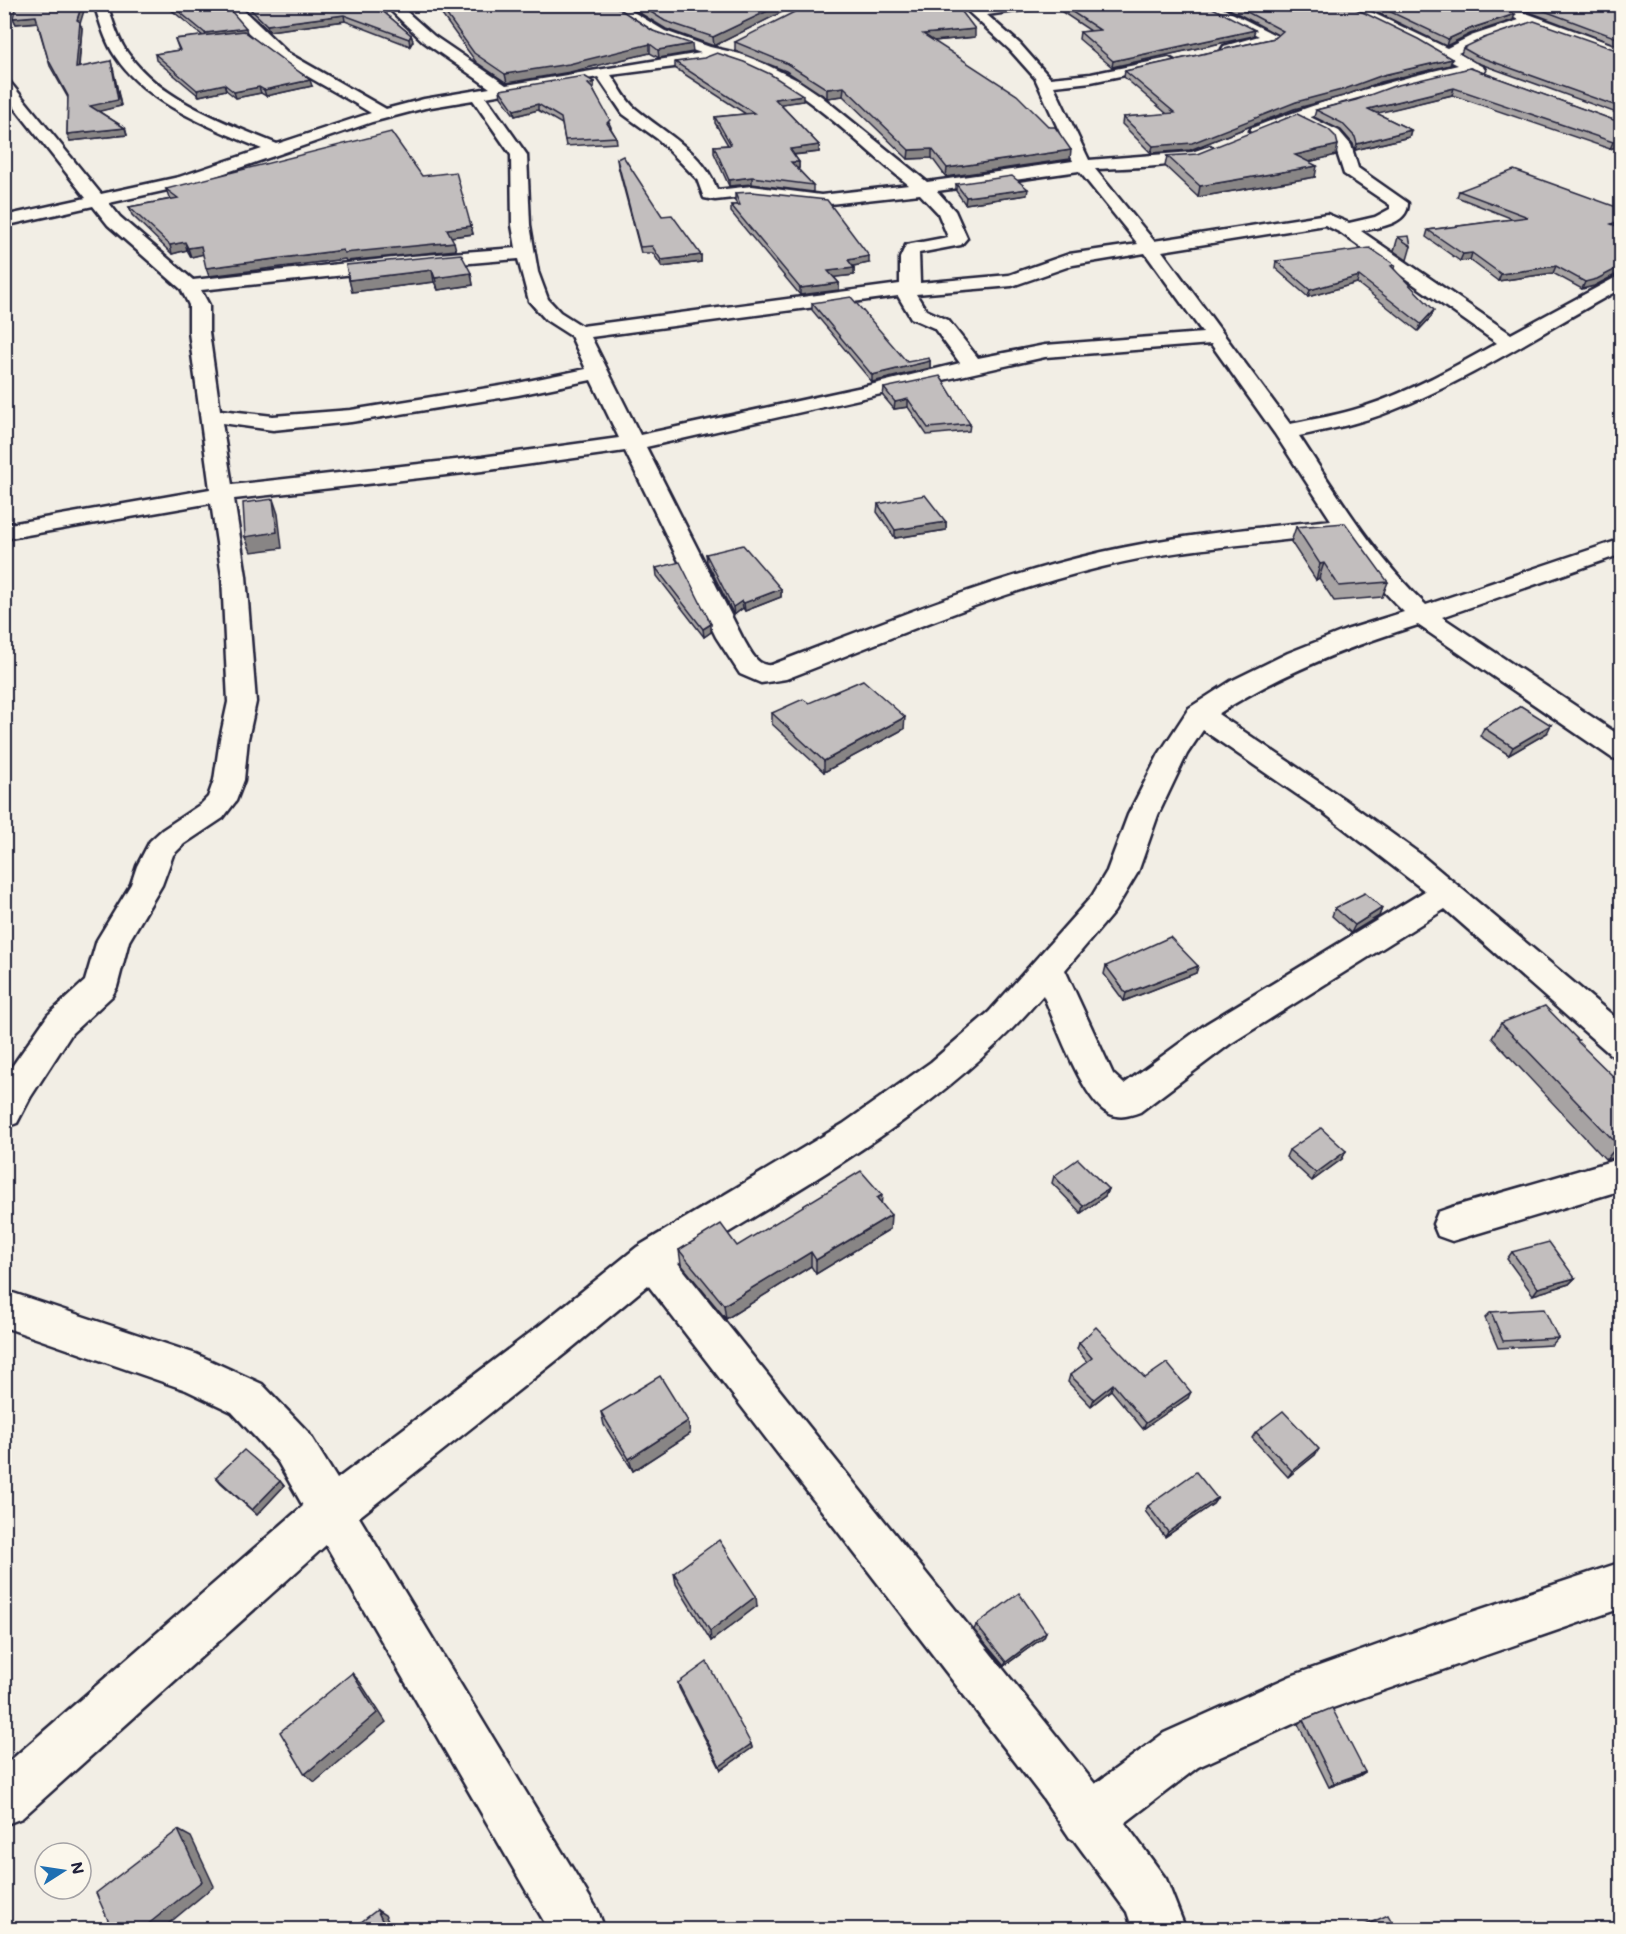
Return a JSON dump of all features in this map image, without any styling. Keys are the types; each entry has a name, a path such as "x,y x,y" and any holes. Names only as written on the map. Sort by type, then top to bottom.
{"street":[{"path":"100,4 121,55 141,78 191,111 277,150"},
{"path":"229,4 283,56 318,79 352,95 383,114"},
{"path":"390,4 429,39 502,89"},
{"path":"610,4 666,37 744,59 795,84 850,126 881,155 924,188 946,211 958,238 955,241 912,249 909,252 912,274 906,293 918,314 941,324 972,365"},
{"path":"971,9 1037,4"},
{"path":"1202,4 1273,38 1211,53"},
{"path":"1342,4 1489,75"},
{"path":"1487,4 1622,53"},
{"path":"971,9 1015,47 1042,77 1083,165 1149,246 1285,432 1387,581 1420,614 1622,751"},
{"path":"1447,53 1476,39 1533,20"},
{"path":"4,220 184,181 383,114 502,89 602,72 690,61 718,52 738,42"},
{"path":"1044,84 1090,78 1179,60"},
{"path":"1240,139 1295,116 1387,87 1469,67"},
{"path":"602,72 628,111 652,126 699,171 705,178 710,194 715,195 752,191 821,200 1083,165 1186,158 1221,147"},
{"path":"4,84 114,221 189,286 199,305 199,332 234,576 242,702 234,739 229,780 221,801 212,811 173,837 161,849 146,885 113,940 100,987 60,1024 4,1113"},
{"path":"476,94 519,155 520,225 539,301 553,316 572,330 584,332 908,289 1020,279 1069,260 1149,246 1333,220 1510,343"},
{"path":"1295,116 1332,134 1343,145 1350,171 1399,203 1399,210 1390,218 1347,229"},
{"path":"189,286 392,264 526,253"},
{"path":"1285,432 1356,416 1412,394 1510,343 1622,280"},
{"path":"584,332 582,340 597,373 736,650 750,668 761,675 776,674 955,604 1069,568 1146,550 1347,525"},
{"path":"4,532 221,494 482,464 632,443 862,393 972,365 1045,351 1215,338"},
{"path":"210,414 273,423 339,417 508,391 597,373"},
{"path":"4,1800 331,1511 553,1339 651,1258 856,1135 943,1072 1001,1021 1103,904 1122,872 1143,815 1173,754 1199,714 1241,687 1355,636 1500,591 1622,546"},
{"path":"1199,714 1236,742 1334,806 1446,893 1622,1044"},
{"path":"1048,969 1100,1083 1119,1102 1127,1102 1218,1034 1446,893"},
{"path":"1452,1224 1622,1174"},
{"path":"651,1258 1061,1780 1088,1820 1148,1897 1160,1929"},
{"path":"4,1308 125,1352 196,1374 247,1398 293,1447 579,1929"},
{"path":"1088,1820 1181,1750 1308,1694 1448,1642 1622,1585"}],"building":[{"path":"16,4 82,4 77,20 80,22 76,68 111,61 118,100 90,106 125,128 67,134 68,96 48,59 36,16 13,18"},
{"path":"170,4 225,4 246,28 205,33"},
{"path":"245,4 374,4 411,35 409,39 344,15 267,25"},
{"path":"439,4 612,4 653,31 692,44 658,50 650,44 569,64 505,74 474,53"},
{"path":"638,4 782,4 713,37 665,21"},
{"path":"810,4 956,4 975,29 923,34 1017,95 1049,127 1055,127 1071,150 947,168 932,149 909,150 844,87 827,89 786,63 735,42"},
{"path":"1060,4 1205,4 1255,30 1113,61 1080,32 1100,30"},
{"path":"1232,4 1346,4 1418,39 1452,59 1383,75 1345,89 1296,102 1192,143 1153,146 1123,117 1175,113 1125,71 1275,38 1283,31"},
{"path":"1374,4 1494,4 1515,14 1472,28 1448,39"},
{"path":"1526,4 1622,4 1622,40"},
{"path":"1534,21 1622,52 1622,108 1477,56 1463,48 1484,38"},
{"path":"244,31 310,80 264,90 259,87 234,92 224,84 197,90 155,54 180,50 175,39"},
{"path":"717,53 770,74 803,95 775,99 819,145 790,149 799,162 791,162 813,185 752,177 729,180 714,146 731,145 715,117 754,113 675,62 704,58"},
{"path":"1470,68 1622,123 1622,139 1613,142 1454,88 1368,109 1411,130 1357,144 1355,137 1342,123 1316,110 1356,100 1394,86"},
{"path":"584,76 594,82 588,84 610,120 607,123 616,137 565,140 561,118 538,104 514,110 500,90"},
{"path":"1297,114 1328,129 1336,137 1338,145 1295,155 1317,166 1200,186 1167,156 1197,154"},
{"path":"391,132 422,176 456,172 471,226 447,229 454,242 344,253 343,250 206,268 201,246 188,248 185,242 170,245 129,207 178,198 166,189"},
{"path":"623,156 662,216 672,215 701,255 661,260 652,246 640,247 617,159"},
{"path":"1514,170 1622,209 1622,220 1611,224 1622,228 1622,254 1619,256 1622,257 1622,266 1597,279 1585,282 1556,266 1501,274 1472,253 1463,254 1428,230 1528,217 1459,191"},
{"path":"1012,176 1028,189 966,197 956,184"},
{"path":"752,192 827,200 869,256 848,260 854,268 828,271 839,283 800,288 731,205 740,205 735,193"},
{"path":"1409,236 1411,246 1398,237"},
{"path":"1370,248 1395,265 1391,266 1434,310 1421,324 1359,276 1310,290 1276,261"},
{"path":"461,254 471,273 435,278 432,270 349,280 346,265"},
{"path":"851,297 907,362 929,358 930,361 872,375 812,303"},
{"path":"940,376 970,424 928,428 908,399 895,402 884,388"},
{"path":"925,495 946,522 895,530 878,504"},
{"path":"273,499 277,532 245,537 243,503"},
{"path":"1345,523 1388,582 1339,586 1324,563 1320,564 1296,527"},
{"path":"743,545 781,589 744,603 742,601 733,607 706,554"},
{"path":"680,562 711,624 703,629 656,568"},
{"path":"863,680 905,717 824,761 772,713 803,699 809,703"},
{"path":"1521,706 1551,725 1513,747 1484,728"},
{"path":"1365,893 1382,908 1355,925 1335,908"},
{"path":"1170,937 1198,966 1126,993 1106,966"},
{"path":"1545,1006 1622,1085 1622,1144 1618,1145 1501,1023"},
{"path":"1321,1128 1346,1151 1316,1173 1289,1150"},
{"path":"1078,1159 1108,1189 1083,1206 1054,1176"},
{"path":"861,1171 882,1195 877,1198 891,1215 816,1260 811,1252 724,1305 679,1250 721,1224 737,1246"},
{"path":"1549,1242 1575,1278 1538,1288 1512,1252"},
{"path":"1544,1309 1558,1338 1503,1341 1491,1312"},
{"path":"1096,1327 1145,1378 1167,1363 1191,1392 1146,1423 1113,1384 1094,1399 1070,1375 1092,1358 1079,1343"},
{"path":"660,1376 688,1421 629,1459 601,1412"},
{"path":"1283,1411 1319,1449 1292,1471 1256,1432"},
{"path":"244,1450 280,1481 252,1510 216,1477"},
{"path":"1196,1472 1217,1498 1168,1532 1148,1506"},
{"path":"719,1540 756,1596 710,1631 674,1573"},
{"path":"1019,1593 1046,1632 1006,1662 976,1625"},
{"path":"707,1662 751,1744 720,1766 678,1683"},
{"path":"352,1673 377,1713 305,1774 280,1732"},
{"path":"1332,1708 1365,1772 1334,1783 1303,1720"},
{"path":"178,1830 202,1881 142,1929 112,1929 96,1893"},
{"path":"377,1910 386,1929 352,1929"},
{"path":"1388,1915 1396,1929 1359,1928"}]}
